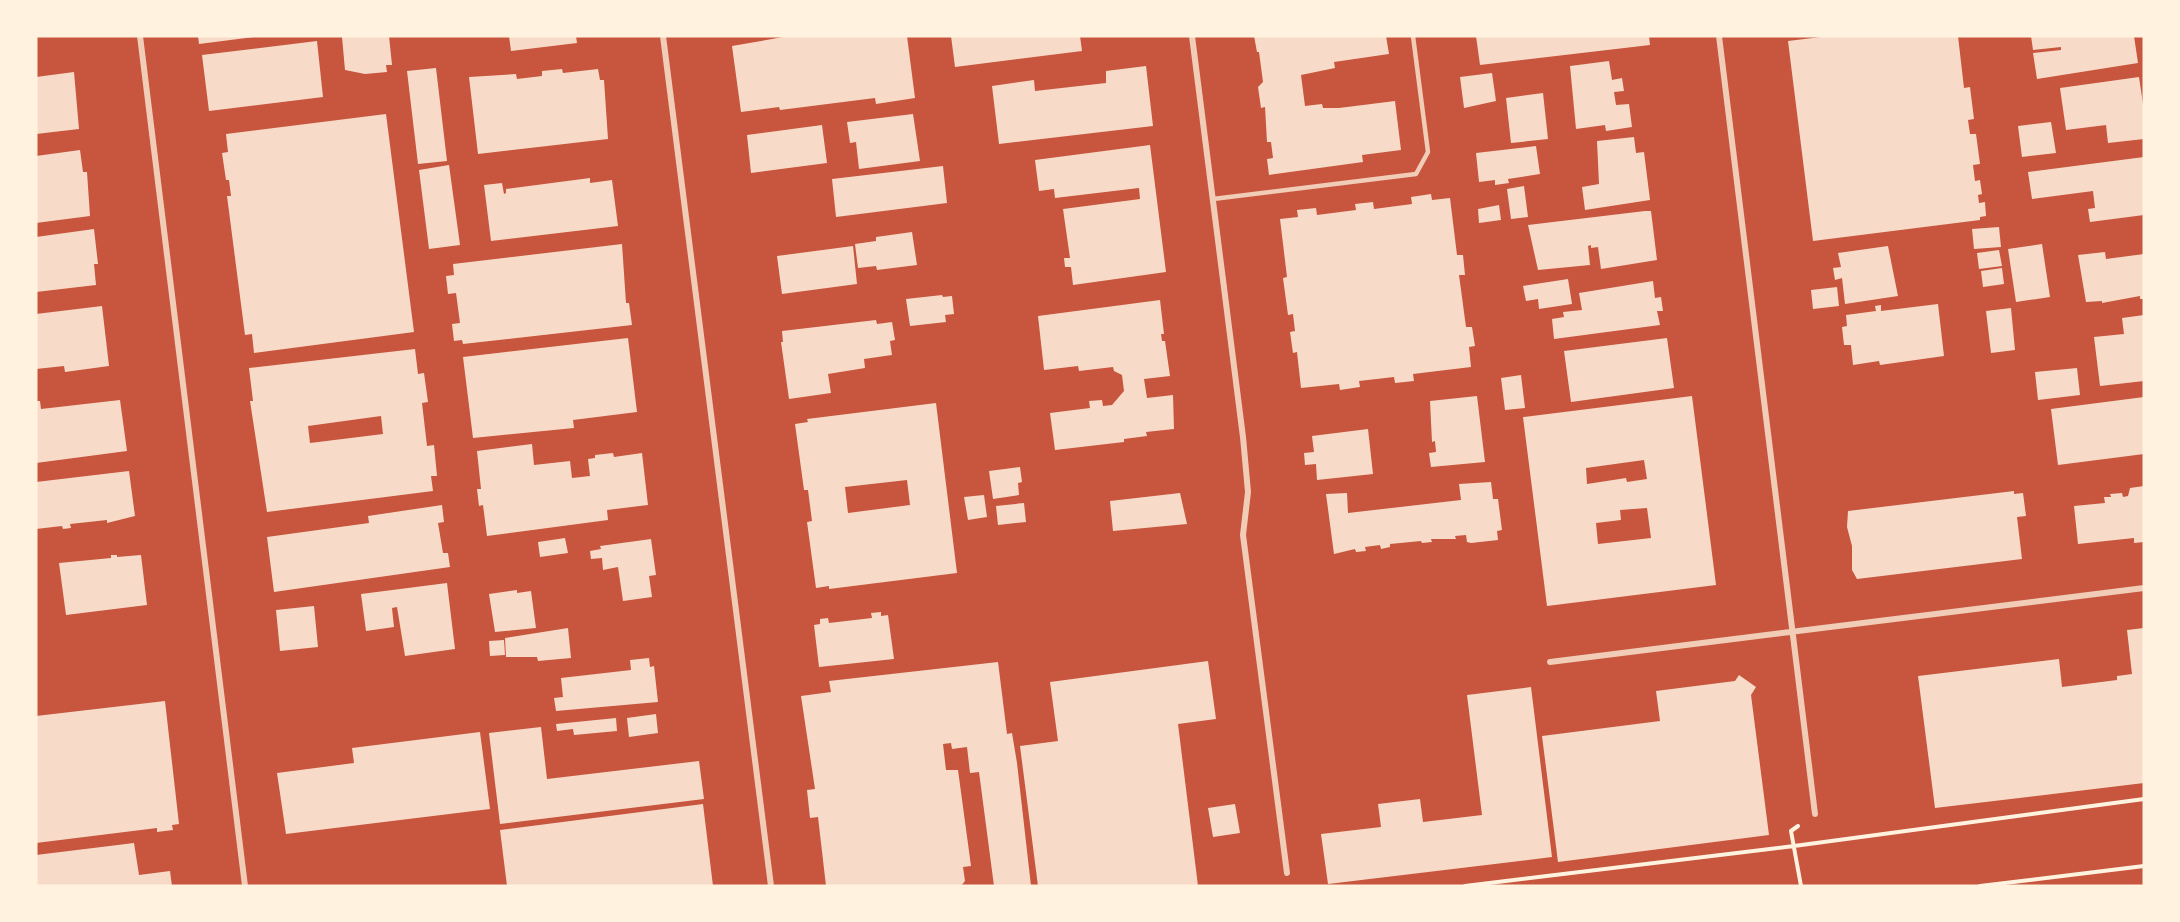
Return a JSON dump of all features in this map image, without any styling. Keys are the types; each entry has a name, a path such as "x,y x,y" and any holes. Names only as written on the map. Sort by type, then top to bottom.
{"street":[{"path":"140,36 245,886"},
{"path":"663,36 771,886"},
{"path":"1192,36 1248,492 1243,535 1287,873"},
{"path":"1719,36 1815,814"},
{"path":"1550,662 2144,588"}],"lane":[{"path":"1213,199 1416,174 1428,152 1413,36"}],"path":[{"path":"1465,886 1794,846 2144,799"},
{"path":"1801,886 1791,831 1815,814"},
{"path":"1980,886 2144,866"}],"building":[{"path":"198,36 254,36 254,37 199,44"},
{"path":"389,36 392,65 386,65 387,72 365,74 345,70 342,37"},
{"path":"509,36 576,36 577,43 511,51"},
{"path":"789,36 907,36 915,98 876,104 875,98 780,110 779,107 741,112 732,46"},
{"path":"951,36 1080,36 1082,51 955,67"},
{"path":"1254,36 1386,36 1389,54 1334,62 1335,68 1301,75 1305,106 1322,104 1323,108 1339,108 1395,101 1401,150 1362,155 1363,162 1269,175 1267,159 1273,158 1271,142 1267,142 1265,107 1261,108 1258,87 1263,82 1259,52 1257,52"},
{"path":"1476,36 1649,36 1650,45 1480,65"},
{"path":"1829,36 1958,36 1964,88 1970,87 1974,119 1968,120 1970,134 1976,134 1980,164 1973,165 1975,181 1980,180 1982,194 1978,195 1979,203 1985,202 1986,216 1980,217 1980,220 1813,241 1788,41"},
{"path":"2031,36 2134,36 2138,63 2037,79 2033,53 2061,50 2061,47 2033,50"},
{"path":"317,41 323,97 209,111 202,55"},
{"path":"1609,61 1612,80 1622,78 1624,91 1614,92 1616,105 1629,104 1632,127 1606,131 1605,125 1576,129 1570,66"},
{"path":"1146,66 1153,126 999,144 992,86 1034,80 1035,91 1106,83 1106,71"},
{"path":"436,68 447,161 418,164 407,71"},
{"path":"562,69 563,73 598,69 600,80 604,80 608,139 478,154 469,77 516,74 517,79 542,76 542,71"},
{"path":"74,72 79,129 36,134 36,77"},
{"path":"1492,73 1496,101 1464,108 1460,77"},
{"path":"2139,77 2144,111 2144,139 2108,143 2106,125 2066,130 2060,88"},
{"path":"1543,93 1548,139 1511,143 1506,98"},
{"path":"386,114 414,332 254,353 252,334 245,335 227,196 231,196 222,153 228,152 226,134"},
{"path":"913,114 920,161 859,169 856,142 850,143 847,122"},
{"path":"2051,122 2056,153 2022,157 2018,126"},
{"path":"822,125 827,163 751,173 747,135"},
{"path":"1634,137 1636,153 1644,152 1650,200 1585,210 1582,187 1599,184 1597,141"},
{"path":"1150,145 1166,272 1073,285 1071,267 1065,267 1064,258 1070,258 1063,209 1140,199 1139,188 1055,198 1054,189 1039,191 1035,160"},
{"path":"1536,146 1540,174 1508,179 1509,183 1495,185 1495,180 1479,182 1476,153"},
{"path":"80,150 83,172 87,172 90,216 36,223 36,156"},
{"path":"2144,157 2144,215 2090,222 2088,209 2095,208 2093,191 2032,199 2028,172"},
{"path":"449,165 460,245 429,249 419,170"},
{"path":"943,166 947,203 836,217 832,179"},
{"path":"590,178 590,183 612,180 618,226 491,241 484,185 502,183 504,194 506,189"},
{"path":"1524,186 1528,217 1511,219 1507,189"},
{"path":"1431,194 1432,200 1450,198 1457,255 1463,255 1465,275 1459,275 1466,327 1472,327 1475,346 1469,347 1471,367 1413,374 1414,381 1395,383 1394,377 1359,381 1360,387 1340,390 1339,384 1301,388 1297,352 1293,353 1290,332 1295,331 1293,314 1288,315 1283,278 1287,277 1280,219 1298,217 1297,210 1316,208 1317,215 1356,210 1355,204 1373,202 1374,209 1412,204 1411,197"},
{"path":"1499,205 1501,220 1479,223 1478,209"},
{"path":"1651,211 1657,260 1601,269 1598,247 1591,248 1591,245 1588,246 1590,265 1538,270 1528,225"},
{"path":"1999,227 2001,247 1974,249 1972,229"},
{"path":"94,229 98,264 94,264 96,285 36,292 36,237"},
{"path":"912,232 917,265 877,270 876,266 858,268 855,244 876,241 876,237"},
{"path":"622,244 626,303 629,303 632,325 463,344 462,340 454,341 452,324 460,323 456,293 448,294 446,276 454,275 453,264"},
{"path":"2042,244 2050,297 2016,302 2008,249"},
{"path":"853,246 857,284 782,294 777,256"},
{"path":"1888,246 1898,296 1845,304 1842,278 1835,280 1833,268 1841,267 1838,253"},
{"path":"1999,250 2002,266 1979,269 1977,253"},
{"path":"2105,252 2106,259 2144,254 2144,299 2140,299 2140,296 2102,303 2102,301 2086,302 2078,255"},
{"path":"2002,268 2004,284 1983,287 1981,271"},
{"path":"1568,279 1572,304 1539,309 1538,299 1526,301 1523,286"},
{"path":"1653,281 1655,298 1661,297 1663,311 1657,311 1660,325 1554,339 1552,319 1564,317 1563,312 1582,310 1579,293"},
{"path":"1837,287 1839,306 1813,309 1811,290"},
{"path":"942,295 943,297 952,296 954,314 945,315 946,322 910,326 906,299"},
{"path":"1160,300 1164,334 1161,334 1162,341 1165,341 1170,376 1144,379 1147,398 1173,395 1174,429 1146,432 1147,436 1124,439 1124,442 1055,450 1050,413 1090,408 1089,401 1102,400 1103,406 1112,405 1124,391 1122,375 1114,371 1113,367 1079,371 1078,366 1044,370 1038,316"},
{"path":"1938,304 1944,356 1880,365 1879,361 1853,365 1851,345 1844,345 1842,327 1847,326 1846,315 1876,311 1875,306 1881,305 1881,311"},
{"path":"102,306 109,366 65,372 64,366 36,369 36,314"},
{"path":"2011,308 2015,350 1991,353 1986,311"},
{"path":"2144,315 2144,381 2100,386 2094,337 2124,334 2122,318"},
{"path":"876,320 877,324 892,322 895,340 890,341 892,355 864,359 865,368 828,374 831,393 789,399 781,342 783,342 782,331"},
{"path":"628,338 637,412 573,420 574,428 473,438 463,357"},
{"path":"1667,338 1674,388 1571,402 1564,351"},
{"path":"415,349 418,374 424,373 428,402 422,403 427,446 434,445 437,476 431,476 433,491 267,512 250,401 253,401 249,368","holes":["381,416 383,434 310,443 308,426"]},
{"path":"2077,368 2080,395 2038,400 2035,372"},
{"path":"1521,375 1525,408 1505,410 1501,378"},
{"path":"1477,396 1485,462 1431,467 1429,453 1436,452 1435,441 1432,442 1430,401"},
{"path":"1692,396 1716,585 1547,606 1523,417","holes":["1644,460 1647,479 1627,482 1626,478 1587,484 1586,468","1647,508 1651,538 1598,544 1596,523 1621,520 1620,510"]},
{"path":"2144,397 2144,454 2058,465 2051,409"},
{"path":"120,400 127,451 36,463 36,401 40,401 41,409"},
{"path":"936,403 957,573 829,589 829,586 816,588 807,522 812,521 808,490 804,490 795,424 808,422 807,419","holes":["907,480 910,505 848,513 845,487"]},
{"path":"1368,429 1373,474 1317,480 1316,464 1305,465 1304,453 1314,452 1312,436"},
{"path":"532,444 534,465 570,461 572,478 590,476 588,459 595,458 595,455 613,453 614,457 642,453 648,505 607,510 608,520 487,536 483,505 479,506 477,489 481,489 477,451"},
{"path":"1020,467 1022,482 1018,483 1019,495 993,499 989,471"},
{"path":"129,471 135,516 107,523 107,520 70,524 71,528 63,529 62,526 36,529 36,482"},
{"path":"1491,482 1493,499 1498,499 1502,530 1497,531 1498,540 1471,543 1467,542 1466,535 1455,536 1456,539 1431,539 1432,542 1390,544 1390,547 1381,549 1380,545 1365,547 1366,551 1356,552 1355,549 1334,554 1326,494 1347,493 1348,513 1461,500 1459,484"},
{"path":"2144,486 2144,542 2134,543 2134,538 2078,544 2074,506 2105,503 2104,497 2111,497 2110,494 2122,493 2123,497 2128,496 2130,488"},
{"path":"2014,491 2014,494 2023,493 2026,516 2017,517 2022,559 1857,579 1852,570 1852,546 1847,527 1848,511"},
{"path":"1180,493 1187,524 1113,531 1110,501"},
{"path":"984,495 987,517 968,520 964,497"},
{"path":"1024,503 1026,522 998,525 996,506"},
{"path":"442,505 444,522 438,523 443,553 448,553 450,567 274,592 267,537 369,523 368,516"},
{"path":"565,538 568,553 540,557 538,542"},
{"path":"651,539 656,575 649,576 652,597 623,601 618,567 603,570 602,558 591,559 590,551 601,549 600,546"},
{"path":"111,555 117,555 117,557 141,555 147,605 66,615 59,563 111,558"},
{"path":"447,583 455,649 405,656 397,607 392,608 394,627 366,631 361,594"},
{"path":"517,590 517,593 531,591 536,628 495,632 489,594"},
{"path":"314,606 318,647 280,651 276,610"},
{"path":"881,612 881,616 888,615 894,659 819,667 814,625 820,624 820,619 828,618 829,623 872,618 871,613"},
{"path":"568,628 571,658 538,661 537,657 506,657 505,638"},
{"path":"2144,628 2144,783 1935,808 1918,676 2059,659 2062,687 2117,680 2117,676 2132,674 2127,630"},
{"path":"504,640 505,655 490,656 489,641"},
{"path":"649,658 650,667 654,666 658,702 556,711 554,698 563,697 561,678 631,670 630,660"},
{"path":"1208,661 1216,719 1178,724 1198,886 1038,886 1020,746 1058,741 1050,682"},
{"path":"998,662 1007,734 1012,733 1017,763 1031,886 994,886 979,772 970,773 967,747 952,749 951,743 943,744 946,770 958,770 971,866 963,867 965,881 961,886 826,886 818,817 810,818 807,790 815,789 801,696 831,692 829,681"},
{"path":"1739,675 1756,687 1751,695 1769,835 1558,862 1542,736 1660,721 1656,691 1735,681"},
{"path":"1531,687 1552,857 1328,884 1321,834 1381,827 1378,804 1420,799 1423,822 1482,815 1467,695"},
{"path":"165,701 179,824 172,825 173,830 157,832 157,828 36,843 36,716"},
{"path":"656,714 658,733 629,737 627,718"},
{"path":"616,718 617,731 574,735 573,729 557,731 556,724"},
{"path":"541,727 547,779 699,761 704,799 500,824 489,733"},
{"path":"480,732 490,809 286,834 277,773 354,763 352,748"},
{"path":"703,804 713,886 507,886 500,830"},
{"path":"1235,804 1240,833 1213,837 1208,808"},
{"path":"134,843 139,875 170,871 172,886 36,886 36,855"}]}
